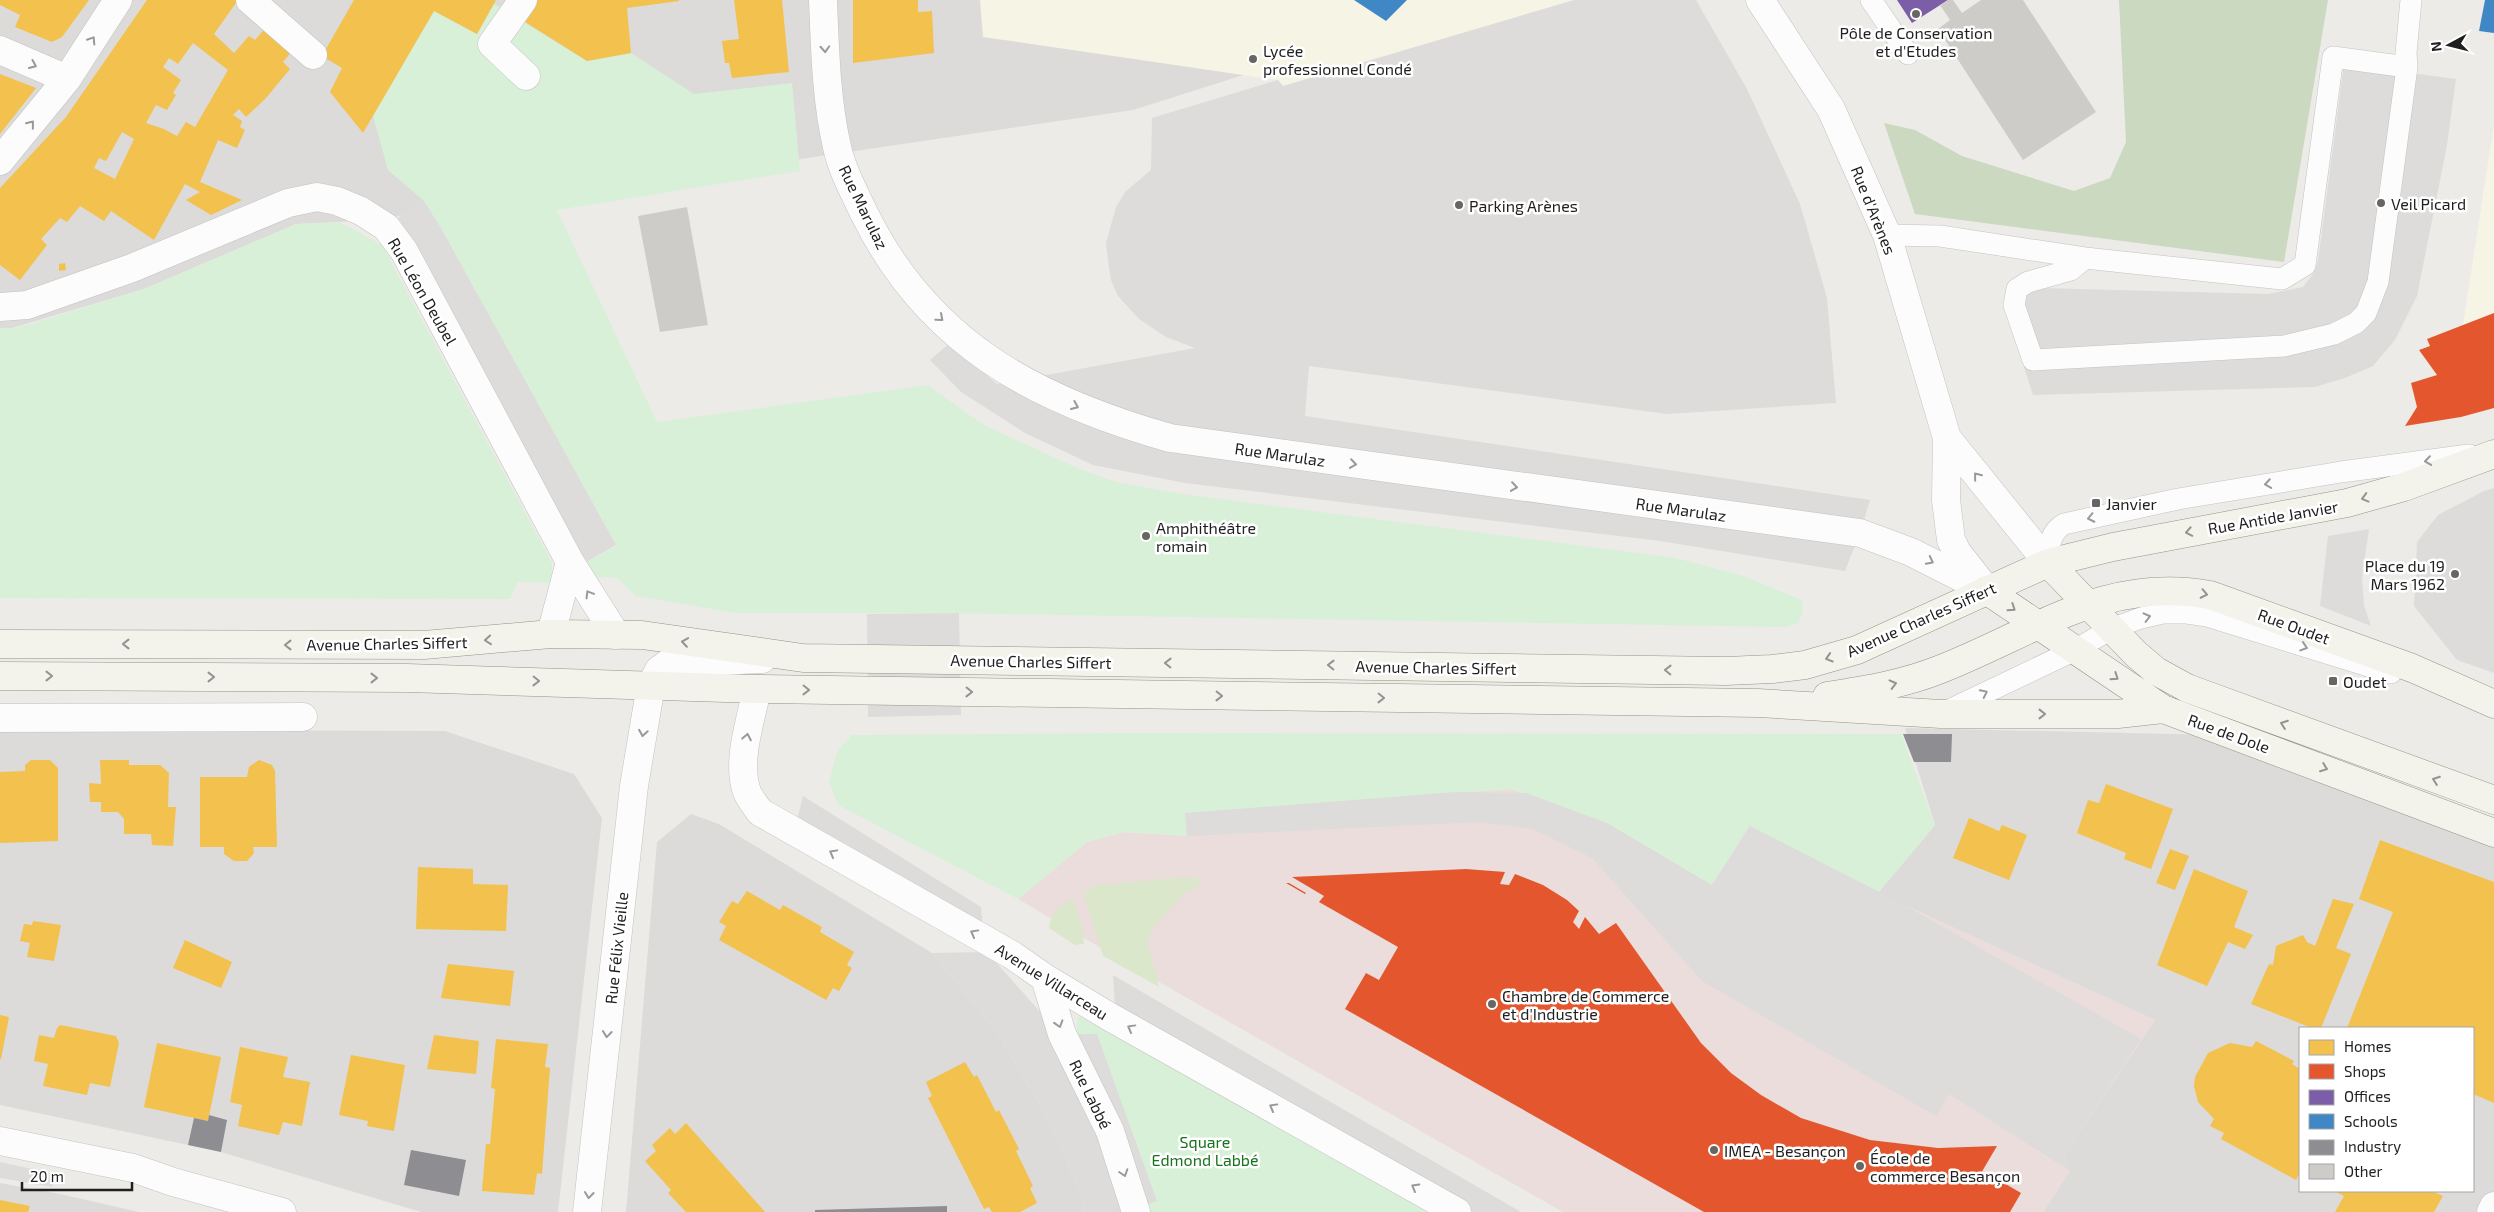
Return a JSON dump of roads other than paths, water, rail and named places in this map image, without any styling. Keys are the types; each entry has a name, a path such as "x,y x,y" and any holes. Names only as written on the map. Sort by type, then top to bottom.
{"main road":[{"name":"Rue Antide Janvier","path":"2048,563 2131,543 2347,503 2404,487 2494,453"},
{"name":"Avenue Charles Siffert","path":"0,644 424,645 550,634 642,635 803,658 1726,671 1805,665 1857,650 2048,563"},
{"name":"Rue de Dole","path":"2048,563 2111,630 2156,671 2187,688 2494,800"},
{"name":"Rue de Dole","path":"1986,590 2163,709 2494,833"},
{"name":"Rue Oudet","path":"2087,604 2145,592 2188,591 2210,596 2412,668 2488,702"},
{"name":"Avenue Charles Siffert","path":"1758,703 1873,689 1916,678 2087,604"},
{"name":"Avenue Charles Siffert","path":"0,676 407,678 758,689 1758,703 1940,714 2118,714 2163,709"}],"street":[{"path":"0,161 67,79 118,0"},
{"path":"250,0 312,55"},
{"path":"523,0 492,44 526,76"},
{"name":"Rue Marulaz","path":"823,0 826,76 837,148 852,187 878,241 907,283 933,312 994,364 1037,390 1116,423 1170,438 1860,533 1911,552 1986,590"},
{"name":"Rue d'Arènes","path":"1760,0 1831,109 1887,235 1947,438 1946,500 1951,540 1957,552 1986,590"},
{"path":"0,50 67,79"},
{"name":"Rue Léon Deubel","path":"0,307 27,305 116,274 288,203 317,198 337,200 361,211 386,227 404,251 570,562 616,635"},
{"name":"Rue d'Arènes","path":"1947,438 2048,563"},
{"path":"550,634 570,562"},
{"name":"Avenue Charles Siffert","path":"651,685 659,670 669,663 803,658"},
{"name":"Rue Félix Vieille","path":"587,1212 634,786 651,685"},
{"name":"Avenue Villarceau","path":"758,689 746,741 744,772 747,792 760,812 1012,955 1045,978 1457,1212"},
{"path":"0,718 303,717"},
{"name":"Rue Labbé","path":"1045,978 1062,1034 1110,1131 1136,1212"},
{"path":"0,1141 133,1168 172,1182 282,1212"},
{"path":"2491,1212 2494,1206"}],"lane":[{"path":"1871,0 1908,54"},
{"path":"2085,258 2071,270 2028,282 2017,289 2014,305 2032,360 2284,346 2334,334 2356,323 2366,313 2378,282 2407,67 2406,53 2410,0"},
{"path":"1887,235 1940,236 2085,258 2282,279 2305,266 2334,57 2407,67"},
{"path":"1940,714 2075,650 2111,630 2163,613 2187,613 2207,616 2488,702"}],"place":[{"name":"Pôle de Conservation et d'Etudes","path":"1916,14"},
{"name":"Lycée professionnel Condé","path":"1253,59"},
{"name":"Veil Picard","path":"2381,203"},
{"name":"Parking Arènes","path":"1459,205"},
{"name":"Janvier","path":"2096,503"},
{"name":"Amphithéâtre romain","path":"1146,536"},
{"name":"Place du 19 Mars 1962","path":"2455,574"},
{"name":"Oudet","path":"2333,681"},
{"name":"Chambre de Commerce et d'Industrie","path":"1492,1004"},
{"name":"IMEA - Besançon","path":"1714,1150"},
{"name":"École de commerce Besançon","path":"1860,1166"}],"park label":[{"name":"Square Edmond Labbé","path":"1205,1150"}]}
